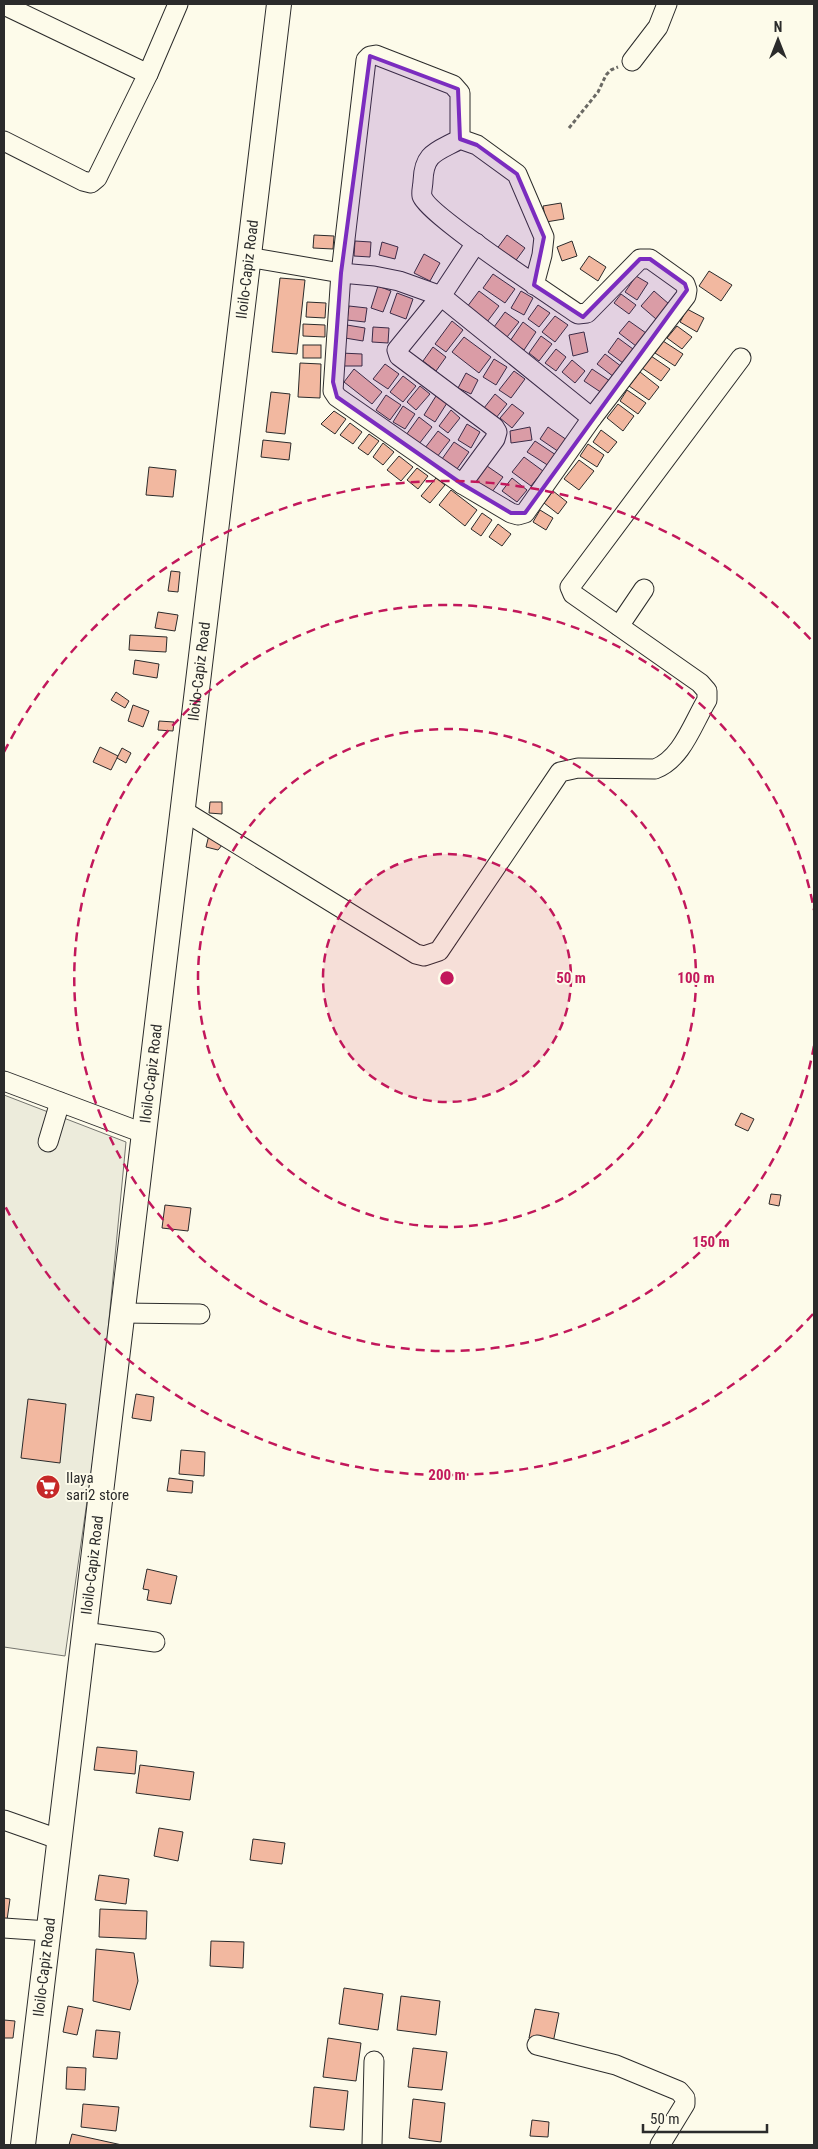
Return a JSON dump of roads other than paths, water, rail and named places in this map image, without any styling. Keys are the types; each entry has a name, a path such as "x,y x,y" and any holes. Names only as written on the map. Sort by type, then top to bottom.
{"main road":[{"name":"Iloilo-Capiz Road","path":"23,2145 247,257 279,4"}],"street":[{"path":"4,141 83,181 91,182 97,178 148,74 178,4"},
{"path":"632,61 658,27 667,4"},
{"path":"4,5 148,74"},
{"path":"376,55 458,89 460,93 460,138 428,157 424,167 422,196 429,206 534,285 578,314 583,315 640,259 650,259 685,284 687,290 686,296 592,418 525,513 518,515 511,514 462,484 337,398 333,391 341,273 366,60 370,56 376,55"},
{"path":"460,138 477,145 518,174 544,237 542,255 534,285"},
{"path":"462,484 495,439 497,432 494,427 399,356 397,350 441,296 476,243"},
{"path":"247,257 399,281 441,296 592,418"},
{"path":"182,810 416,954 430,955 439,950 560,772 578,768 655,769 666,765 674,757 707,700 707,691 700,683 573,594 570,587 740,358"},
{"path":"619,626 644,588"},
{"path":"4,1081 143,1132"},
{"path":"48,1142 60,1102"},
{"path":"122,1313 200,1314"},
{"path":"84,1632 155,1642"},
{"path":"4,1820 58,1839"},
{"path":"4,1928 48,1931"},
{"path":"537,2044 616,2065 679,2091 685,2098 685,2104 660,2145"},
{"path":"372,2145 374,2061"}],"place":[{"name":"Ilaya sari2 store","path":"48,1487"}]}
